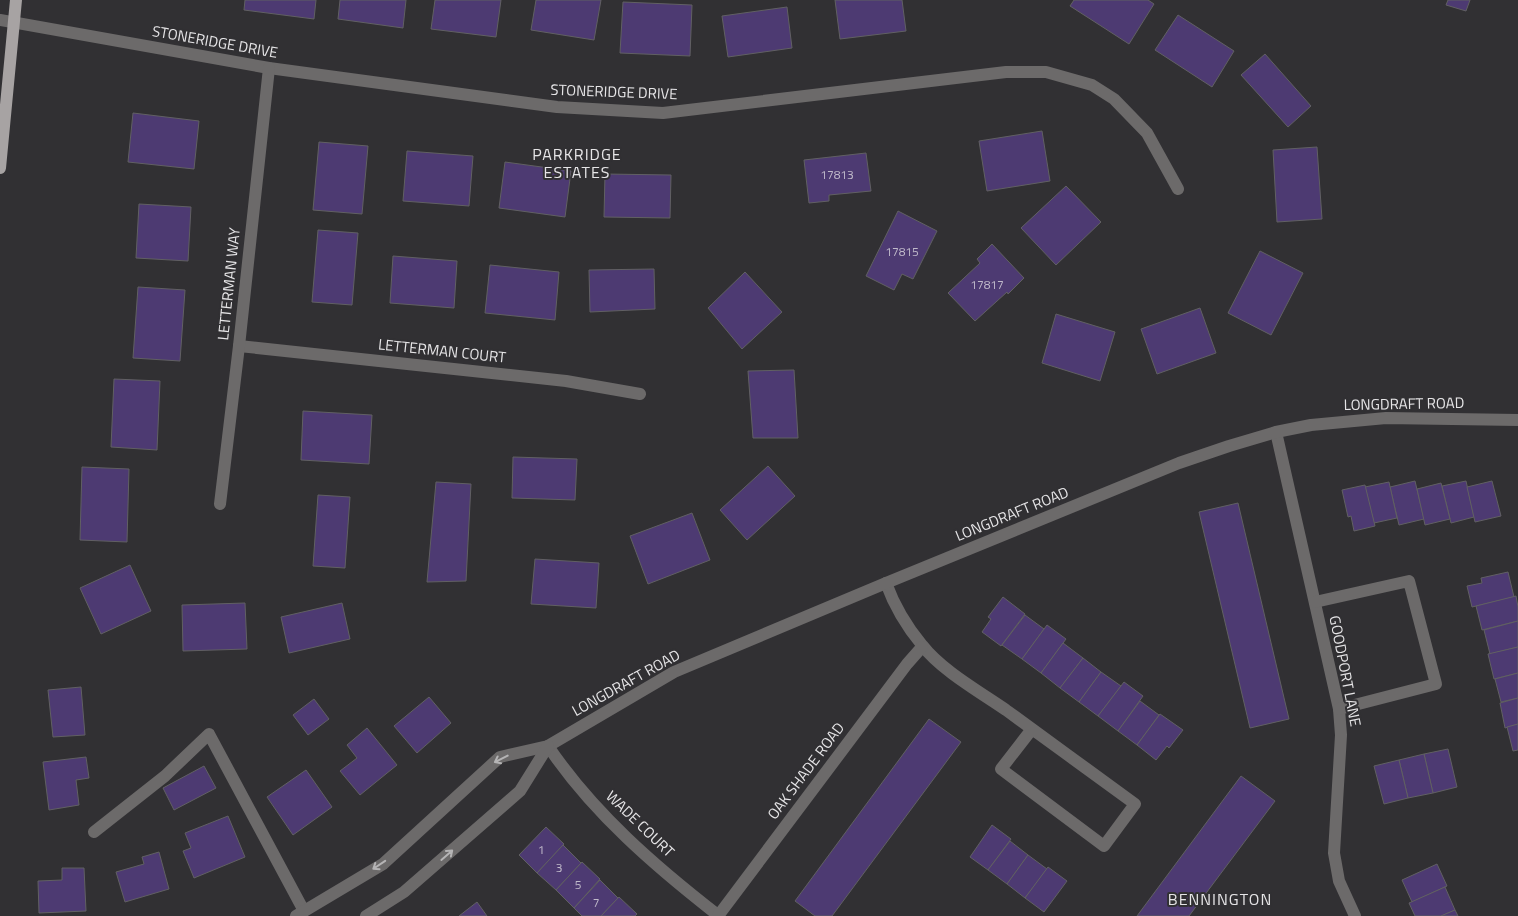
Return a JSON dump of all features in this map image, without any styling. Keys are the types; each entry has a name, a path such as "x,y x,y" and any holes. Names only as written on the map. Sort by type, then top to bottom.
{"main road":[{"path":"0,168 16,0"}],"street":[{"name":"STONERIDGE DRIVE","path":"0,20 269,68 557,107 663,113 1006,72 1046,72 1092,85 1114,99 1147,133 1178,189"},
{"name":"LETTERMAN WAY","path":"220,504 269,68"},
{"name":"LETTERMAN COURT","path":"239,346 566,381 640,394"},
{"name":"LONGDRAFT ROAD","path":"300,913 383,864 500,757 548,746 674,672 1179,463 1276,432 1311,425 1386,418 1518,420"},
{"name":"GOODPORT LANE","path":"1276,432 1339,709 1341,735 1334,853 1340,881 1355,916"},
{"path":"1315,602 1410,581 1436,684 1339,709"},
{"path":"886,583 902,616 922,646 948,670 1032,729 1135,804 1104,846 1002,769 1032,729"},
{"name":"OAK SHADE ROAD","path":"718,916 922,646"},
{"path":"94,832 165,776 209,734 300,913"},
{"name":"LONGDRAFT ROAD","path":"366,916 404,892 520,791 548,746"},
{"name":"WADE COURT","path":"548,746 565,772 632,844 718,916"}],"building":[{"path":"245,0 316,0 314,19 244,10"},
{"path":"340,0 406,0 403,28 338,19"},
{"path":"435,0 501,0 496,37 431,29"},
{"path":"536,0 601,0 594,40 531,30"},
{"path":"835,0 902,0 906,31 840,39"},
{"path":"1074,0 1148,0 1154,4 1129,44 1070,6"},
{"path":"1448,0 1470,0 1466,11 1446,5"},
{"path":"623,2 692,5 690,56 620,53"},
{"path":"787,7 792,48 728,57 722,16"},
{"path":"1178,15 1234,51 1212,87 1155,50"},
{"path":"1265,54 1311,106 1288,127 1241,75"},
{"path":"133,113 199,121 194,169 128,162"},
{"path":"1042,131 1050,181 987,191 979,141"},
{"path":"319,142 368,146 362,214 313,210"},
{"path":"1317,147 1322,219 1277,222 1273,150"},
{"path":"407,151 473,156 469,206 403,201"},
{"path":"866,153 871,191 829,195 829,201 809,203 804,160"},
{"path":"505,162 571,171 565,217 499,208"},
{"path":"605,174 671,175 670,218 604,217"},
{"path":"1066,186 1101,222 1056,265 1021,228"},
{"path":"139,204 191,207 188,261 136,258"},
{"path":"898,211 937,231 913,279 902,274 894,290 866,276"},
{"path":"318,230 358,233 352,305 312,302"},
{"path":"992,244 1024,278 975,321 948,293 980,263 977,259"},
{"path":"1260,251 1303,273 1271,335 1228,313"},
{"path":"393,256 457,261 454,308 390,303"},
{"path":"490,265 559,272 555,320 485,313"},
{"path":"654,269 655,309 590,312 589,270"},
{"path":"745,272 782,312 742,349 708,308"},
{"path":"138,287 185,290 180,361 133,358"},
{"path":"1200,308 1216,353 1157,374 1141,329"},
{"path":"1056,314 1115,332 1100,381 1042,363"},
{"path":"794,370 798,438 753,438 748,371"},
{"path":"114,379 160,381 157,450 111,447"},
{"path":"303,411 372,415 369,464 301,460"},
{"path":"513,457 577,459 575,500 512,498"},
{"path":"768,466 795,496 747,540 720,510"},
{"path":"82,467 129,469 127,542 80,540"},
{"path":"1415,481 1424,519 1399,525 1390,487"},
{"path":"1466,481 1474,517 1451,523 1442,486"},
{"path":"1492,481 1501,516 1475,522 1467,487"},
{"path":"436,482 471,484 466,581 427,582"},
{"path":"1389,482 1397,518 1374,523 1365,487"},
{"path":"1441,483 1450,519 1425,525 1417,489"},
{"path":"1365,485 1375,526 1354,531 1351,516 1348,517 1342,490"},
{"path":"318,495 350,497 345,568 313,566"},
{"path":"1238,503 1289,719 1250,728 1199,512"},
{"path":"692,513 710,560 648,584 630,536"},
{"path":"535,559 599,563 596,608 531,604"},
{"path":"130,565 151,611 101,634 80,588"},
{"path":"1508,572 1514,597 1472,607 1467,586 1482,583 1481,578"},
{"path":"1516,596 1518,621 1482,630 1476,606"},
{"path":"1003,597 1025,614 1001,646 982,632 991,619 988,617"},
{"path":"245,603 247,649 183,651 182,605"},
{"path":"342,603 350,639 289,653 281,617"},
{"path":"1025,615 1044,629 1022,659 1002,645"},
{"path":"1518,621 1518,647 1490,654 1484,630"},
{"path":"1047,625 1066,639 1041,673 1022,659"},
{"path":"1063,643 1083,658 1060,688 1041,673"},
{"path":"1518,647 1518,673 1494,679 1488,654"},
{"path":"1083,658 1101,672 1079,702 1060,688"},
{"path":"1101,672 1121,686 1098,716 1079,702"},
{"path":"1518,673 1518,698 1501,702 1495,679"},
{"path":"1124,682 1143,696 1118,731 1098,716"},
{"path":"81,687 85,735 53,737 48,690"},
{"path":"429,697 451,723 417,753 394,726"},
{"path":"1518,698 1518,724 1505,728 1500,703"},
{"path":"314,699 329,719 308,735 293,715"},
{"path":"1140,701 1159,715 1137,745 1118,731"},
{"path":"1160,714 1183,730 1169,748 1167,746 1156,760 1137,745"},
{"path":"929,719 961,742 832,916 815,916 795,901"},
{"path":"1518,724 1518,750 1513,751 1507,727"},
{"path":"367,728 397,765 360,795 340,771 357,758 347,745"},
{"path":"1448,749 1457,787 1433,793 1424,754"},
{"path":"1424,754 1433,793 1408,798 1399,760"},
{"path":"86,757 89,778 76,780 79,805 49,810 43,762"},
{"path":"1399,760 1408,798 1384,804 1374,766"},
{"path":"204,766 216,788 174,810 163,788"},
{"path":"306,770 332,807 293,835 267,797"},
{"path":"1241,776 1275,801 1189,916 1137,916"},
{"path":"228,816 245,857 194,878 183,851 191,848 185,833"},
{"path":"992,825 1011,839 988,870 970,857"},
{"path":"546,827 564,844 537,873 519,855"},
{"path":"1010,841 1028,855 1007,884 988,870"},
{"path":"563,845 581,863 556,890 537,873"},
{"path":"159,852 169,889 125,902 116,872 144,864 142,857"},
{"path":"1028,855 1047,869 1025,898 1007,884"},
{"path":"582,862 600,879 574,908 556,890"},
{"path":"1437,864 1447,886 1412,902 1402,880"},
{"path":"1048,867 1067,881 1044,912 1025,898"},
{"path":"62,868 84,868 86,911 39,913 38,881 62,880"},
{"path":"600,880 618,898 601,916 582,916 574,908"},
{"path":"1445,887 1455,910 1441,916 1415,916 1409,903"},
{"path":"619,897 637,914 635,916 601,916"},
{"path":"477,902 487,916 459,916"},
{"path":"1455,910 1458,916 1441,916"}],"district":[{"name":"PARKRIDGE ESTATES","path":"577,163"},
{"name":"BENNINGTON","path":"1220,899"}]}
